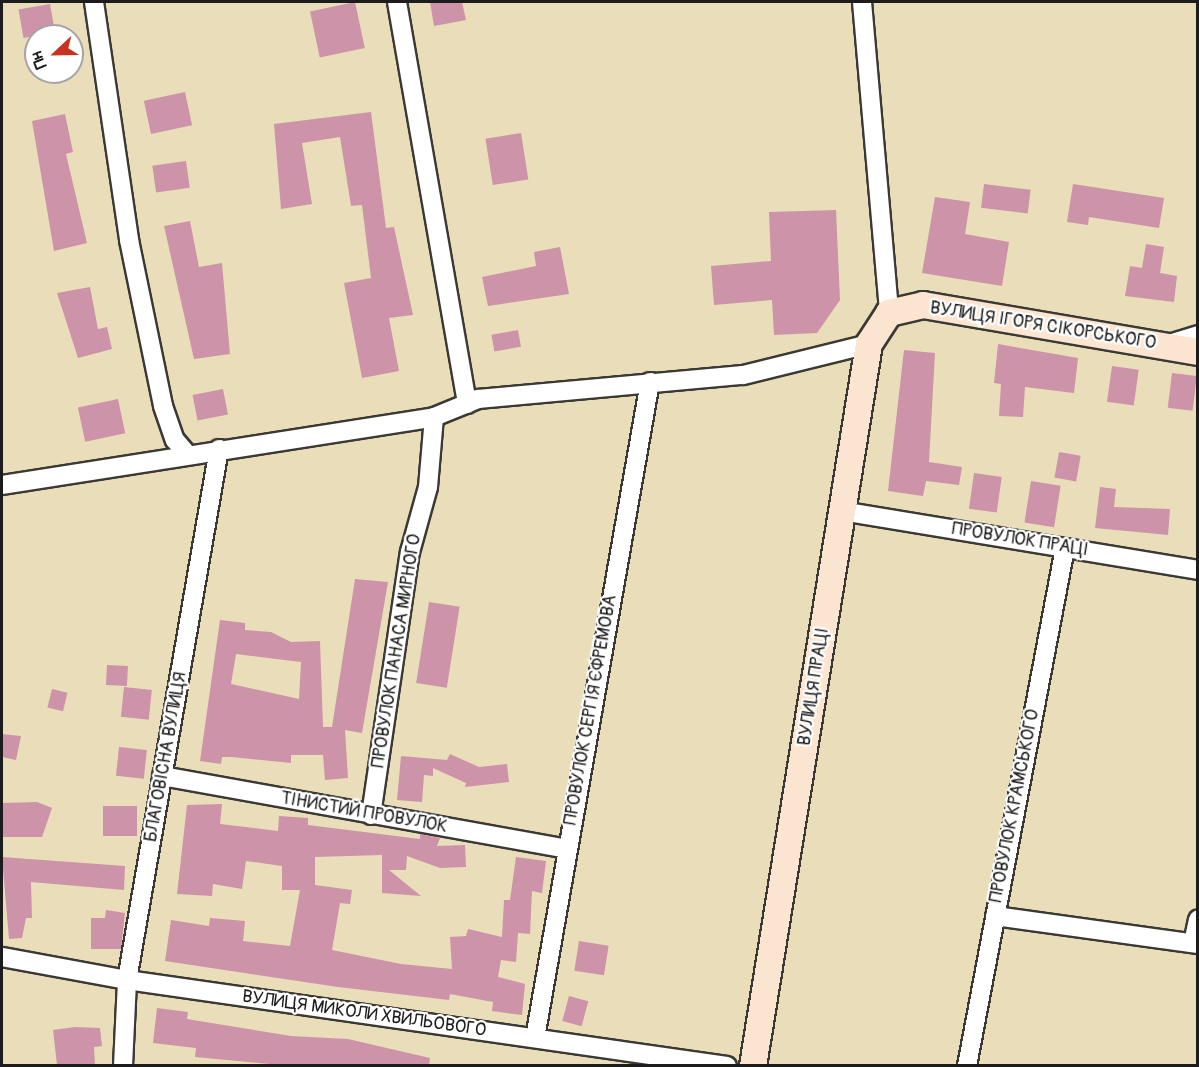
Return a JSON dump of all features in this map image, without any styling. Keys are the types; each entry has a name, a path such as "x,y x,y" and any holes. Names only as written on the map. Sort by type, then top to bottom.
{"main road":[{"name":"ВУЛИЦЯ ІГОРЯ СІКОРСЬКОГО","path":"889,313 923,306 1197,352"},
{"name":"ВУЛИЦЯ ПРАЦІ","path":"753,1065 869,344 889,313"}],"street":[{"path":"94,2 145,318 163,406 175,440 187,454"},
{"path":"397,2 467,404"},
{"path":"862,2 889,313"},
{"path":"1161,346 1197,335"},
{"path":"2,485 187,454 434,417 467,404 650,382 743,375 869,344"},
{"name":"ПРОВУЛОК СЕРГІЯ ЄФРЕМОВА","path":"535,1038 566,849 650,382"},
{"name":"ПРОВУЛОК ПАНАСА МИРНОГО","path":"371,815 410,552 428,487 434,417"},
{"name":"БЛАГОВІСНА ВУЛИЦЯ","path":"123,1065 127,981 219,449"},
{"name":"ПРОВУЛОК ПРАЦІ","path":"842,511 1197,570"},
{"name":"ПРОВУЛОК КРАМСЬКОГО","path":"968,1065 1065,548"},
{"name":"ТІНИСТИЙ ПРОВУЛОК","path":"162,776 566,849"},
{"path":"995,916 1195,944 1197,920"},
{"name":"ВУЛИЦЯ МИКОЛИ ХВИЛЬОВОГО","path":"2,957 127,981 535,1038 628,1058 727,1065"}],"building":[{"path":"355,2 365,48 320,58 310,12"},
{"path":"430,2 462,2 466,20 434,26"},
{"path":"50,4 54,24 24,24 24,38 18,10"},
{"path":"185,92 192,125 151,134 144,101"},
{"path":"371,112 386,228 394,227 413,315 389,318 399,371 362,378 344,283 371,278 362,205 351,206 340,137 302,143 312,204 281,209 274,124"},
{"path":"65,114 73,152 66,154 87,243 54,251 32,121"},
{"path":"521,133 528,179 493,185 485,139"},
{"path":"186,161 190,188 156,192 152,166"},
{"path":"984,184 1031,190 1028,214 981,208"},
{"path":"1073,184 1164,198 1159,228 1089,217 1088,225 1067,222"},
{"path":"935,197 970,202 965,234 1009,242 1002,286 922,273"},
{"path":"836,210 840,300 817,333 774,335 772,300 714,305 711,266 771,261 769,212"},
{"path":"190,221 199,267 222,263 230,354 194,359 164,226"},
{"path":"1146,244 1164,247 1160,273 1177,276 1174,302 1125,296 1130,266 1142,268"},
{"path":"560,247 569,294 488,306 482,277 536,266 534,252"},
{"path":"90,287 98,329 107,327 112,349 78,358 57,293"},
{"path":"518,330 521,347 494,351 491,335"},
{"path":"998,344 1078,358 1074,393 1025,387 1023,417 999,416 1001,384 994,383"},
{"path":"904,350 935,353 929,462 962,467 959,485 926,481 923,496 888,491"},
{"path":"1112,366 1139,370 1134,405 1107,402"},
{"path":"1172,373 1197,376 1193,411 1168,408"},
{"path":"223,389 228,415 198,420 193,395"},
{"path":"118,399 125,433 85,442 78,408"},
{"path":"1059,452 1081,456 1076,481 1054,478"},
{"path":"974,473 1002,477 997,513 969,509"},
{"path":"1031,481 1061,486 1054,527 1024,522"},
{"path":"1100,487 1116,489 1114,507 1170,509 1168,535 1095,528"},
{"path":"355,579 388,582 362,733 345,730 348,778 325,780 323,755 291,755 291,763 232,757 222,757 221,764 200,761 220,620 245,623 245,630 271,632 291,642 320,641 323,727 332,727","holes":["236,654 301,662 299,699 231,684"]},
{"path":"429,602 460,607 447,688 416,683"},
{"path":"107,665 128,666 127,686 106,685"},
{"path":"124,687 152,690 149,720 121,717"},
{"path":"52,689 68,693 63,711 47,707"},
{"path":"2,734 21,736 16,760 2,757"},
{"path":"119,747 147,750 144,779 116,776"},
{"path":"450,754 479,767 507,764 509,782 465,787 466,783 433,768 433,776 424,775 422,802 397,800 401,756 447,760"},
{"path":"37,802 52,808 42,837 2,837 2,803"},
{"path":"222,804 220,824 278,831 279,816 308,818 308,825 420,839 420,834 440,838 437,846 465,845 466,867 440,868 407,856 406,870 389,870 421,896 382,893 382,855 315,857 315,885 352,890 350,904 340,903 332,950 401,964 452,969 450,937 466,936 468,929 502,937 504,900 510,900 516,857 546,861 542,893 532,891 530,934 518,933 516,962 501,960 498,977 525,984 522,1015 492,1011 493,1002 450,994 449,1000 338,987 165,961 171,920 209,926 210,918 245,921 243,941 290,946 300,890 282,890 282,866 246,861 242,889 213,884 212,896 177,894 187,805"},
{"path":"103,806 137,806 137,836 103,836"},
{"path":"2,857 125,866 124,890 31,882 32,918 26,918 22,938 9,939"},
{"path":"106,910 125,913 121,949 91,949 91,918 105,918"},
{"path":"579,941 609,946 604,975 574,971"},
{"path":"569,996 588,1001 582,1026 562,1021"},
{"path":"157,1008 188,1012 187,1019 291,1036 348,1039 430,1058 429,1065 281,1065 195,1057 196,1048 153,1043"},
{"path":"75,1027 100,1028 102,1046 94,1047 95,1065 57,1065 53,1030"}]}
